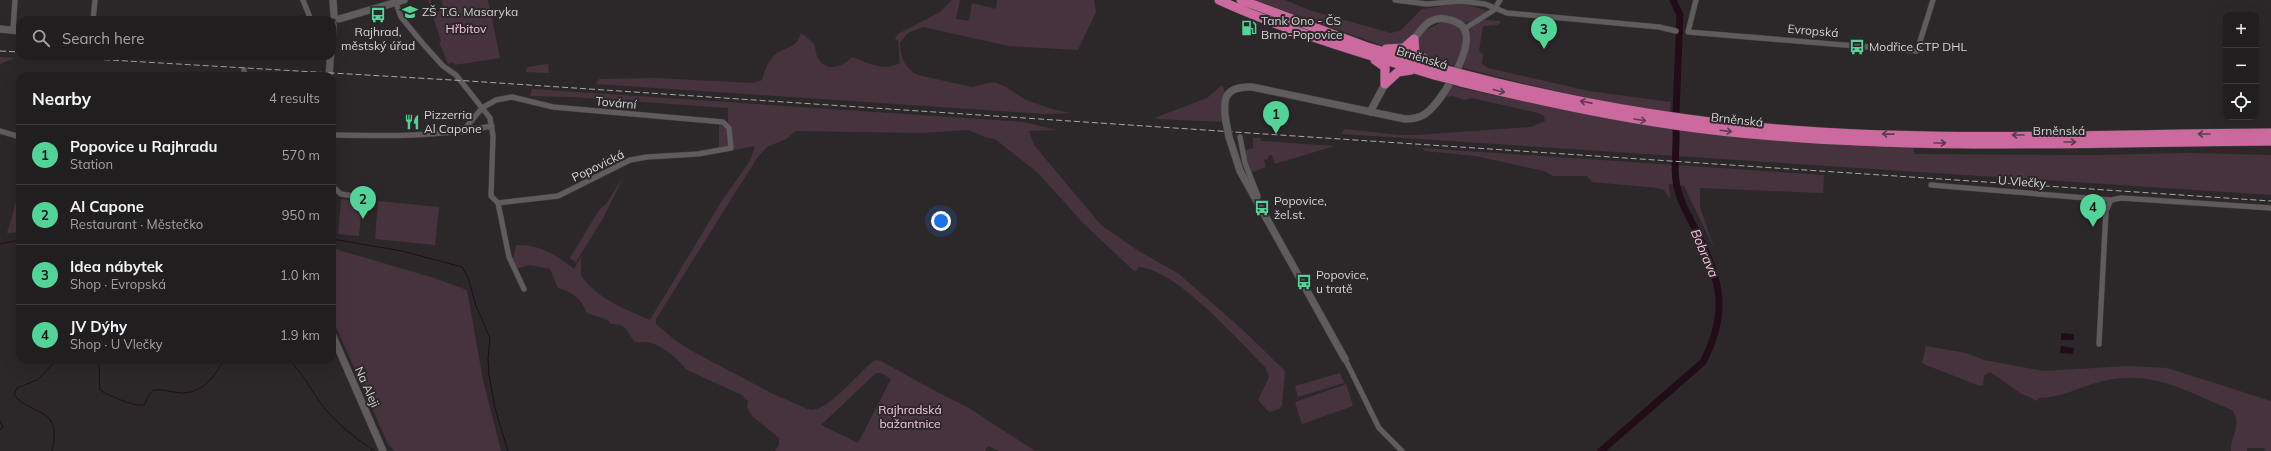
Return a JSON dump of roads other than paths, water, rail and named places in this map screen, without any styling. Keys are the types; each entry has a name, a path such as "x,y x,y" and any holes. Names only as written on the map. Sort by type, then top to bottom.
{"highway":[{"name":"Brněnská","path":"1219,0 1240,10 1417,70 1463,78 1536,100 1762,135 1879,142 1986,143 2271,141"},
{"path":"1241,0 1254,6"},
{"path":"1244,0 1254,6"},
{"name":"Brněnská","path":"1254,6 1440,73"},
{"path":"1367,47 1400,49 1408,46 1414,39"},
{"path":"1414,39 1414,50 1440,73"},
{"path":"1358,51 1382,64 1386,70 1385,84"},
{"path":"1385,84 1400,71 1417,70"},
{"name":"Brněnská","path":"1687,123 1873,134 1986,136 2271,133"}],"street":[{"path":"15,0 16,16"},
{"path":"93,16 95,0"},
{"path":"303,0 309,16"},
{"path":"333,0 333,16"},
{"path":"336,20 404,0"},
{"path":"1395,0 1427,4 1461,1 1485,4 1494,10 1507,13 1659,27 1676,31"},
{"path":"1464,29 1494,10 1500,0"},
{"name":"Evropská","path":"1696,0 1688,32 1917,51 1933,0"},
{"path":"396,3 401,17 424,46 443,66 456,75 490,118 492,126 491,196 498,203 510,258 524,289"},
{"path":"1402,451 1379,428 1345,359 1256,201 1234,158 1224,106 1225,99 1230,90 1240,87 1252,87 1408,119 1426,113 1438,98 1462,59 1467,44 1464,29 1451,21 1436,19 1426,25 1414,39"},
{"path":"0,29 16,30"},
{"path":"329,72 330,60"},
{"path":"1370,112 1385,84"},
{"name":"Tovární","path":"462,132 482,108 496,100 512,97 553,106 723,122 729,128 732,148"},
{"path":"336,135 412,136 462,132 492,126"},
{"path":"0,131 16,136"},
{"path":"1240,137 1245,163 1258,196 1256,201"},
{"name":"Popovická","path":"498,203 558,196 630,160 647,156 698,154 732,148"},
{"name":"U Vlečky","path":"1931,185 2111,200 2121,198 2271,208"},
{"path":"336,190 341,194 360,197"},
{"path":"2099,344 2106,211 2111,200"},
{"name":"Na Aleji","path":"336,343 382,450"}],"waterway":[{"name":"Bobrava","path":"1673,0 1680,15 1676,112"},
{"name":"Bobrava","path":"1601,451 1703,362 1711,345 1716,329 1719,313 1717,283 1706,252 1683,204 1677,186 1675,170 1676,130"},
{"path":"336,240 402,251 462,267 468,277 476,306 490,338 488,358 489,375 495,408 508,451"},
{"path":"0,244 16,241"},
{"path":"52,451 54,436 53,426 50,419 44,414 21,402 14,395 17,388 37,380 53,364"},
{"path":"99,364 100,390 122,400 140,405 144,405 150,394 155,390 180,393 195,391 211,378 221,364"},
{"path":"293,364 330,415 348,432 375,451"},
{"path":"0,421 3,427 0,430"}],"railway":[{"path":"0,51 16,52"},
{"path":"109,60 315,72"},
{"path":"336,73 2271,201"}],"place":[{"name":"ZŠ T.G. Masaryka","path":"410,12"},
{"name":"Rajhrad, městský úřad","path":"378,15"},
{"name":"Tank Ono - ČS Brno-Popovice","path":"1249,28"},
{"name":"Modřice CTP DHL","path":"1857,47"},
{"name":"Idea nábytek","path":"1544,49"},
{"name":"Pizzerria Al Capone","path":"412,122"},
{"name":"Popovice u Rajhradu","path":"1276,134"},
{"name":"Popovice, žel.st.","path":"1262,208"},
{"name":"Al Capone","path":"363,219"},
{"name":"JV Dýhy","path":"2093,227"},
{"name":"Popovice, u tratě","path":"1304,282"}],"park label":[{"name":"Hřbitov","path":"466,29"},
{"name":"Rajhradská bažantnice","path":"910,417"}]}
